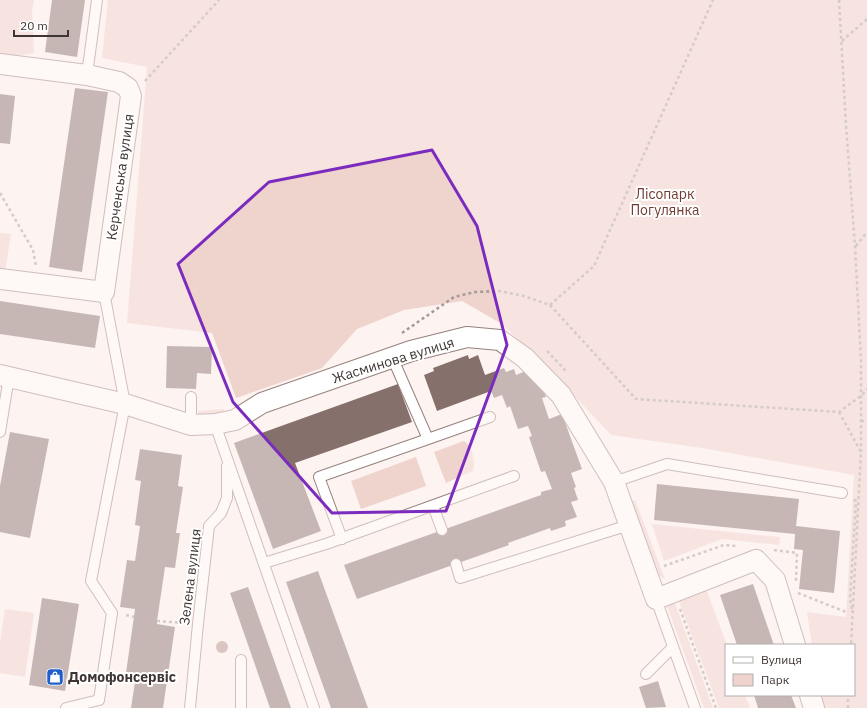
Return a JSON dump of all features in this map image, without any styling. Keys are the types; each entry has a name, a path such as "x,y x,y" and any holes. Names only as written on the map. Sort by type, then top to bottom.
{"street":[{"name":"Керченська вулиця","path":"0,64 87,75 119,82 128,88 131,96 104,292"},
{"path":"0,279 104,292"},
{"name":"Жасминова вулиця","path":"4,376 125,404 191,425 215,424 235,420 262,403 392,357 467,337 500,340 524,358 561,395 614,482 656,599"},
{"path":"656,599 756,560 775,580 795,644"},
{"path":"810,696 814,708"}],"lane":[{"path":"87,75 97,0"},
{"path":"66,708 99,700 112,613 92,581 125,404 104,292"},
{"path":"392,357 428,438"},
{"path":"0,432 4,376"},
{"path":"191,397 191,425"},
{"path":"342,539 319,477 428,438 490,418"},
{"path":"215,424 314,708"},
{"name":"Зелена вулиця","path":"190,708 198,624 210,526 221,513 227,498 226,454"},
{"path":"614,482 667,464 842,493"},
{"path":"264,563 342,539 514,476"},
{"path":"433,506 442,530"},
{"path":"456,564 460,578 629,525"},
{"path":"656,599 695,708"},
{"path":"646,674 673,647"},
{"path":"241,660 241,708"}],"path":[{"path":"131,96 219,0"},
{"path":"550,305 594,266 713,0"},
{"path":"839,0 855,246 861,396 861,452 851,644"},
{"path":"842,42 867,19"},
{"path":"0,193 33,250 37,284"},
{"path":"855,246 867,232"},
{"path":"400,334 454,297 475,292 499,291 524,296 550,305 636,399 839,412 861,396 867,388"},
{"path":"839,412 861,452"},
{"path":"861,421 867,421"},
{"path":"842,493 856,501 850,599 852,615"},
{"path":"157,621 198,624"},
{"path":"848,696 848,708"}],"highlighted area":[{"path":"432,150 477,226 507,345 446,511 332,513 233,402 178,264 269,182"}],"green space":[{"path":"0,0 34,0 32,11 34,53 9,57 0,54"},
{"name":"Лісопарк Погулянка","path":"108,0 867,0 867,708 821,708 819,696 855,696 855,644 812,644 807,612 846,617 854,475 702,448 611,435 551,371 502,324 462,301 404,310 357,329 322,368 236,398 212,333 127,323 147,67 102,58"},
{"path":"0,233 11,234 5,272 0,271"},
{"path":"224,409 225,416 199,418 198,411"},
{"path":"464,441 467,443 473,454 473,471 446,483 434,452"},
{"path":"416,457 426,486 361,509 351,481"},
{"path":"635,500 665,579 654,573 629,503"},
{"path":"652,524 780,537 779,545 722,539 664,561"},
{"path":"706,589 727,644 725,644 725,696 745,696 750,708 719,708 678,599"},
{"path":"673,598 713,708 704,708 667,606 668,600"},
{"path":"5,609 34,613 25,677 0,673 0,643"}],"building":[{"path":"52,0 85,0 77,57 45,52"},
{"path":"75,88 108,92 82,272 49,267"},
{"path":"0,94 15,96 10,144 0,143"},
{"path":"0,301 100,316 95,348 0,334"},
{"path":"167,346 212,347 211,374 197,373 196,389 166,388"},
{"path":"468,355 469,359 478,355 485,375 504,368 506,372 514,369 516,375 531,369 539,377 546,397 542,398 549,419 562,414 582,469 571,473 576,487 574,488 578,500 571,502 577,517 565,521 566,526 551,531 550,528 508,543 509,545 357,599 344,565 541,495 541,492 552,489 545,471 541,472 529,437 532,436 528,426 518,429 510,406 507,408 502,395 494,398 491,391 437,411 424,375 434,371 433,368"},
{"path":"398,384 412,422 295,463 321,531 273,549 234,443"},
{"path":"10,432 49,439 30,538 0,532 0,486"},
{"path":"140,449 182,455 178,486 183,487 176,533 180,533 175,568 165,567 157,621 157,624 175,627 163,708 131,708 135,682 125,680 135,609 120,607 127,560 135,561 140,526 135,525 141,481 135,480"},
{"path":"657,484 799,499 796,526 840,531 834,593 799,589 803,550 794,549 795,534 654,520"},
{"path":"318,571 368,708 331,708 286,582"},
{"path":"753,584 774,644 737,644 720,595"},
{"path":"248,587 291,708 270,708 230,593"},
{"path":"42,598 79,604 65,691 29,685"},
{"path":"658,681 666,707 646,708 639,687"},
{"path":"754,696 791,696 796,708 758,708"}],"place":[{"name":"Домофонсервіс","path":"55,677"}]}
